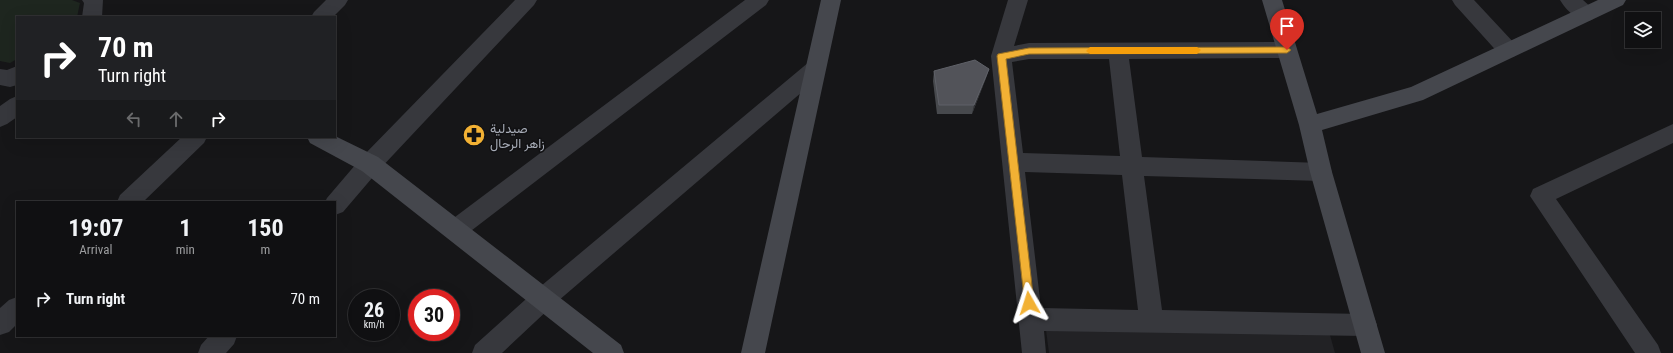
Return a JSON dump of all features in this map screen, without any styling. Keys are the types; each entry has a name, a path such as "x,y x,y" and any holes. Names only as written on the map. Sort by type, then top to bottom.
{"main road":[{"path":"753,353 831,0"},
{"path":"1272,0 1310,124 1321,172 1373,353"},
{"path":"1310,124 1416,94 1616,0"},
{"path":"320,138 370,164 612,353"}],"street":[{"path":"92,0 94,1 92,16"},
{"path":"322,16 338,0"},
{"path":"336,204 370,164 526,0"},
{"path":"455,230 759,0"},
{"path":"1018,0 1001,56 1034,353"},
{"path":"1462,0 1508,50"},
{"path":"1570,0 1586,14"},
{"path":"1001,56 1029,51 1287,50"},
{"path":"1118,51 1151,321"},
{"path":"484,353 543,299 816,68"},
{"path":"0,77 10,79 16,75"},
{"path":"0,118 16,105"},
{"path":"1649,353 1541,196 1673,133"},
{"path":"129,201 195,138"},
{"path":"1013,162 1321,172"},
{"path":"0,324 16,309"},
{"path":"1031,319 1365,325"},
{"path":"210,353 223,337"}],"shaded area":[{"path":"0,0 72,0 80,3 77,16 16,16 16,60 10,63 0,61"},
{"path":"1328,328 1335,353 1049,353 1046,330"}],"building":[{"path":"975,60 989,69 974,105 939,105 934,71"}],"slow traffic":[{"path":"1090,51 1197,50"}],"place":[{"name":"صيدلية زاهر الرحال","path":"474,135"}],"route":[{"path":"1029,303 1001,56 1029,51 1287,50"}]}
